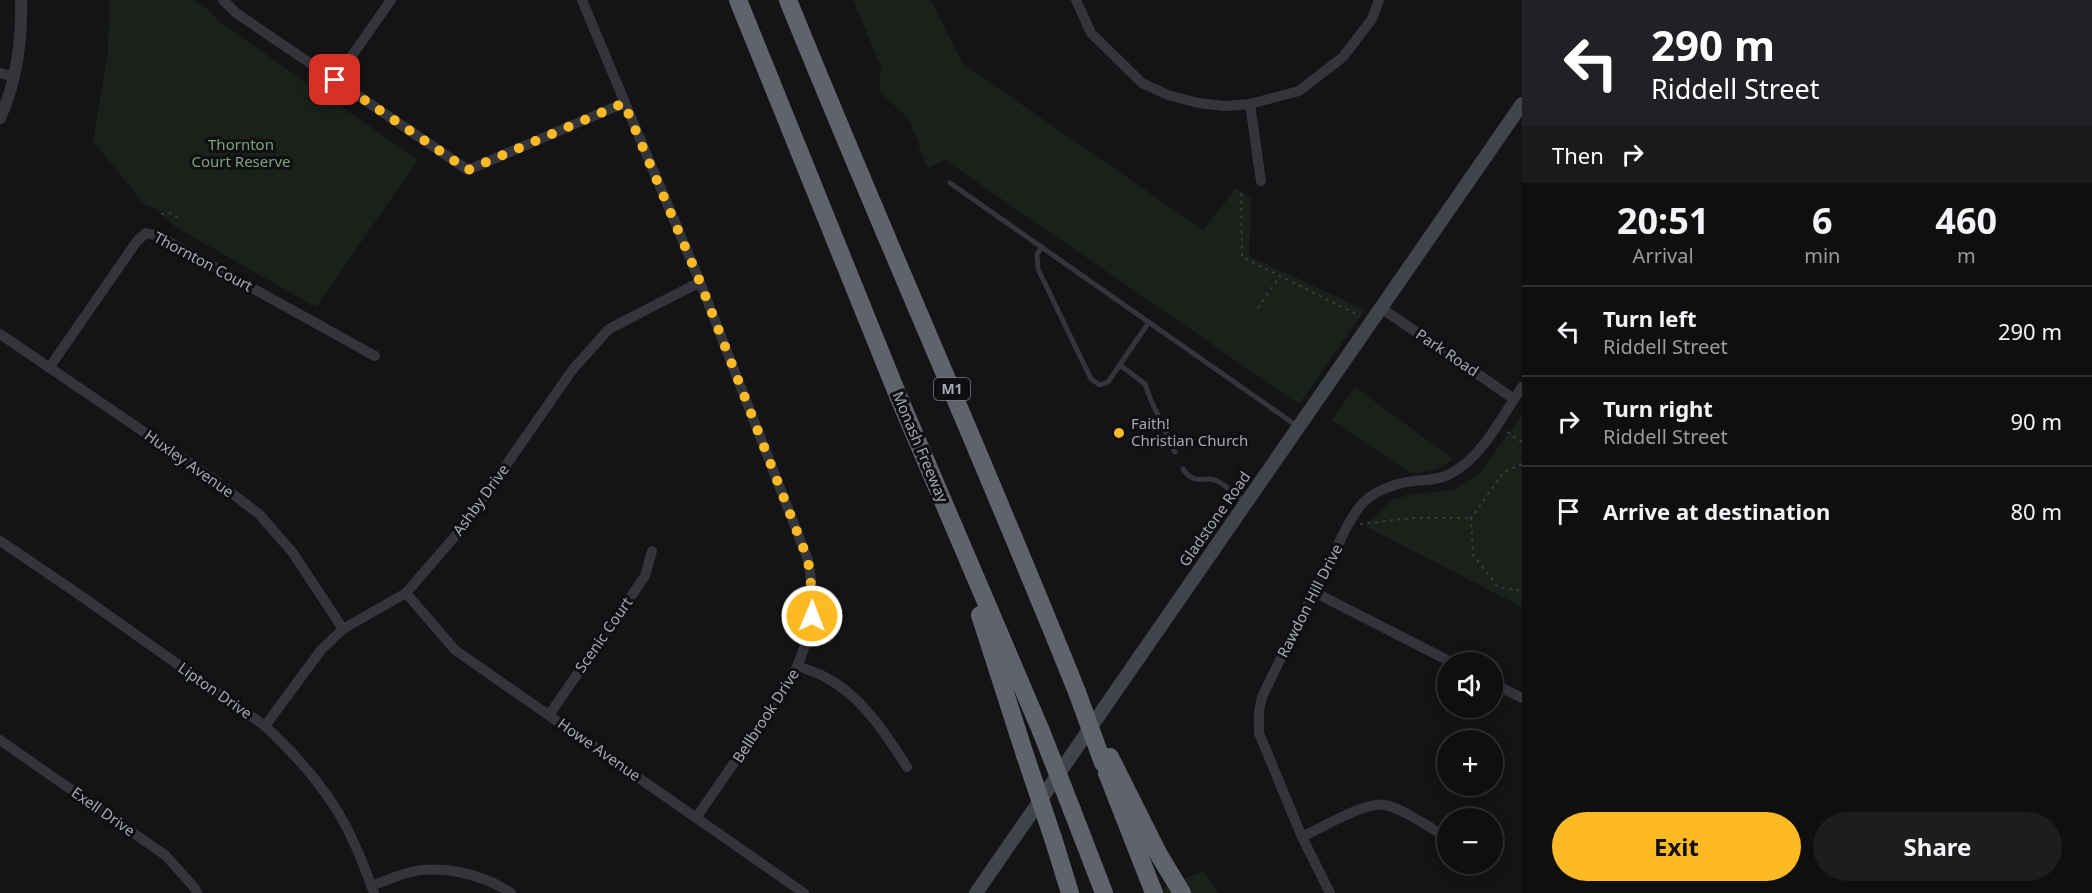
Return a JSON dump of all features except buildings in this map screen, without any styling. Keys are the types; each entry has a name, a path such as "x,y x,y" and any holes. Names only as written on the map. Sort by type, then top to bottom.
{"highway":[{"name":"Monash Freeway","path":"738,0 899,398 1041,731 1104,893"},
{"name":"M1","path":"788,0 1107,760"},
{"path":"955,530 999,678 1070,893"},
{"path":"1107,760 1154,893"},
{"path":"1107,760 1182,893"}],"main road":[{"name":"Gladstone Road","path":"976,893 1522,104"}],"street":[{"path":"0,118 14,77 20,48 21,0"},
{"path":"222,0 236,13 468,170 624,103"},
{"path":"335,80 391,0"},
{"name":"Bellbrook Drive","path":"582,0 700,282 808,560 813,601 810,630 798,666 778,701 696,818"},
{"path":"1076,0 1091,33 1142,83 1198,104 1225,106 1250,104 1299,91 1343,57 1372,19 1379,0"},
{"path":"0,73 14,77"},
{"path":"1250,104 1261,181"},
{"name":"Thornton Court","path":"49,368 137,241 146,233 158,236 375,356"},
{"name":"Ashby Drive","path":"265,726 321,650 343,629 406,593 463,527 573,369 609,329 700,282"},
{"name":"Park Road","path":"1381,308 1514,399"},
{"name":"Huxley Avenue","path":"0,334 213,479 260,514 293,553 343,629"},
{"name":"Rawdon Hill Drive","path":"1329,893 1302,837 1259,733 1259,711 1262,697 1314,592 1361,505 1376,493 1397,484 1434,480 1448,476 1463,467 1497,426 1522,387"},
{"name":"Lipton Drive","path":"0,541 265,726 292,752 332,803 355,843 373,890"},
{"name":"Scenic Court","path":"549,715 645,576 652,551"},
{"path":"1314,592 1437,655"},
{"name":"Howe Avenue","path":"406,593 455,650 804,893"},
{"path":"798,666 825,677 856,699 881,727 907,767"},
{"path":"1503,688 1522,698"},
{"name":"Exell Drive","path":"0,740 165,855 197,893"},
{"path":"1302,837 1370,805 1384,805 1397,809 1437,832"},
{"path":"373,890 408,872 439,870 472,875 501,886 511,893"}],"lane":[{"path":"950,183 1299,427"},
{"path":"1042,247 1037,254 1038,269 1091,379 1104,385 1149,322"},
{"path":"1120,364 1145,384 1175,452"},
{"path":"1183,469 1198,480 1210,478 1217,480 1246,502"}],"path":[{"path":"1241,193 1242,257 1361,317"},
{"path":"161,214 169,213 179,218"},
{"path":"1258,308 1280,276"},
{"path":"1497,426 1522,442"},
{"path":"1522,464 1504,472 1471,518 1473,555 1498,587 1522,591"},
{"path":"1349,526 1411,518 1471,518"}],"green space":[{"name":"Thornton Court Reserve","path":"109,0 192,0 209,10 221,23 418,160 316,307 176,227 156,208 145,205 93,141 108,51"},
{"path":"853,0 931,0 963,64 1203,230 1236,188 1251,198 1249,256 1365,310 1299,404 945,160 927,168 909,119 879,91 881,67"},
{"path":"1355,387 1453,459 1436,470 1412,474 1332,420"},
{"path":"1522,415 1522,607 1365,526 1392,500 1412,494 1453,490 1478,475"},
{"path":"1204,871 1218,893 1151,893"}],"place":[{"name":"Faith! Christian Church","path":"1119,433"}],"route":[{"path":"335,80 468,170 624,103 700,282 808,560 813,601 812,616"}]}
